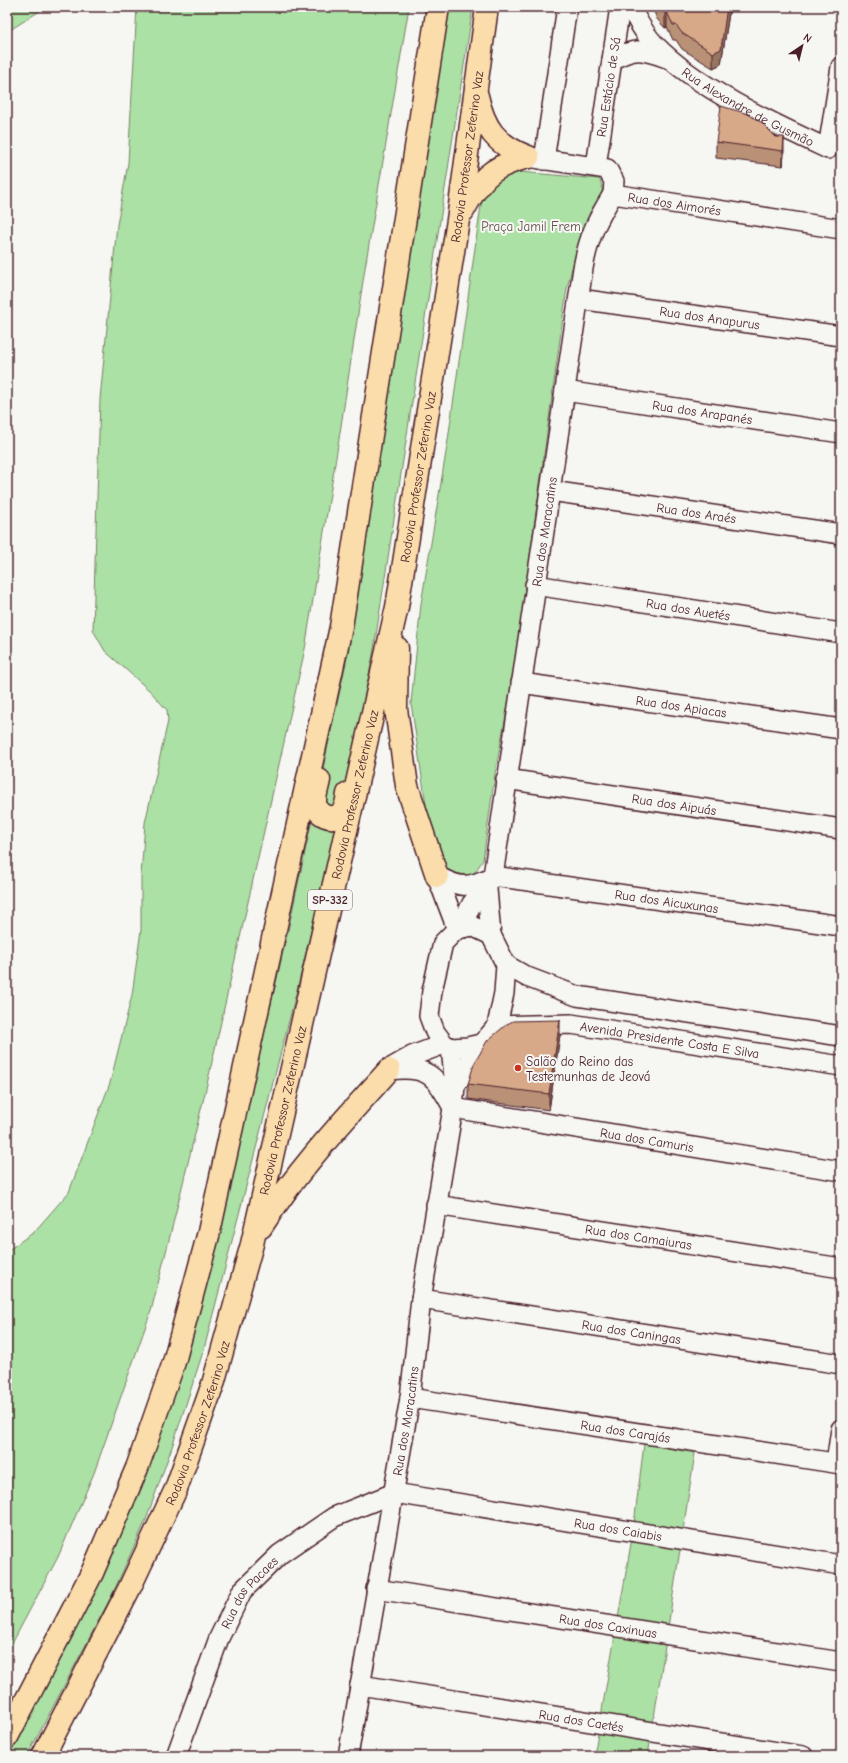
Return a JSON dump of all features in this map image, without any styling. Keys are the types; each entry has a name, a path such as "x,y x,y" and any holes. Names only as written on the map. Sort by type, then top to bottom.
{"highway":[{"path":"7,1737 92,1573 137,1468 174,1362 208,1232 341,628 438,7"},
{"name":"Rodovia Professor Zeferino Vaz","path":"43,1756 130,1589 176,1489 213,1384 252,1244 397,607 458,220 487,7"},
{"path":"476,87 481,116 494,136 511,151 536,158"},
{"path":"458,220 472,195 487,174 509,162 536,158"},
{"path":"379,384 382,407 344,653 315,801 318,810 322,814 332,818 338,817 344,809 358,751 392,591 419,405 437,352"},
{"path":"397,607 396,709 407,786 437,876"},
{"path":"252,1244 279,1199 336,1129 388,1070"}],"street":[{"path":"536,158 567,7"},
{"name":"Rua Estácio de Sá","path":"596,166 620,7"},
{"name":"Rua Alexandre de Gusmão","path":"630,7 640,26 655,45 672,60 710,87 768,122 828,149 841,67"},
{"name":"Rua Alexandre de Gusmão","path":"612,60 627,52 644,50 672,60"},
{"name":"Rua dos Aimorés","path":"536,158 596,166 607,169 614,181 613,194 841,229"},
{"name":"Rua dos Maracatins","path":"491,935 490,882 535,585 551,491 588,240 598,218 613,194"},
{"name":"Rua dos Anapurus","path":"579,298 841,336"},
{"name":"Rua dos Arapanés","path":"565,391 841,433"},
{"name":"Rua dos Araés","path":"551,491 841,534"},
{"name":"Rua dos Auetés","path":"535,585 841,633"},
{"name":"Rua dos Apiacas","path":"521,683 841,729"},
{"name":"Rua dos Aipuás","path":"506,779 841,829"},
{"path":"437,876 452,884 465,886 490,882"},
{"path":"437,876 460,928"},
{"path":"448,1046 434,1032 430,1016 432,991 443,944 460,928 475,899 490,882"},
{"name":"Rua dos Aicuxunas","path":"490,882 841,926"},
{"path":"388,1070 412,1056 448,1046 467,1047 481,1044 497,1026 504,992 506,965 491,935 472,926 460,928"},
{"path":"506,965 527,977 576,996 841,1036"},
{"path":"571,1024 576,996"},
{"name":"Avenida Presidente Costa E Silva","path":"497,1026 571,1024 841,1066"},
{"name":"Rua dos Maracatins","path":"455,1086 481,1044"},
{"name":"Rua dos Maracatins","path":"348,1756 410,1398 421,1299 453,1108 455,1086 448,1046"},
{"path":"388,1070 409,1067 430,1075 441,1085 453,1108"},
{"name":"Rua dos Camuris","path":"453,1108 841,1171"},
{"name":"Rua dos Camaiuras","path":"436,1205 841,1268"},
{"name":"Rua dos Caningas","path":"421,1299 841,1364"},
{"name":"Rua dos Carajás","path":"410,1398 838,1464"},
{"path":"838,1464 841,1429"},
{"name":"Rua dos Caiabis","path":"394,1493 841,1565"},
{"name":"Rua dos Pacaes","path":"176,1756 219,1638 242,1592 280,1554 334,1517 394,1493"},
{"name":"Rua dos Caxinuas","path":"376,1589 841,1662"},
{"name":"Rua dos Caetés","path":"360,1685 803,1756"}],"green space":[{"path":"7,7 46,7 7,32"},
{"path":"137,7 409,7 365,268 305,649 205,1093 151,1311 94,1473 58,1557 7,1653 7,1251 34,1232 69,1192 110,1083 132,995 141,930 141,875 145,823 168,721 167,710 150,691 105,651 93,630 100,399 117,225 128,163"},
{"path":"449,7 473,7 373,655 347,782 299,982 204,1349 146,1520 111,1597 27,1756 7,1756 98,1582 231,1177 287,935 348,653"},
{"name":"Praça Jamil Frem","path":"520,172 599,179 602,186 602,192 590,212 577,250 567,288 514,672 495,774 483,860 473,875 455,874 434,858 411,703 421,604 448,440 482,198 496,178"},
{"path":"644,1444 695,1453 648,1756 594,1756 633,1532"}],"building":[{"path":"660,7 727,7 721,49 713,53 682,33 676,25 673,25 667,12 665,13"},
{"path":"721,106 748,114 762,123 776,137 784,137 783,151 716,142"},
{"name":"Salão do Reino das Testemunhas de Jeová","path":"560,1020 549,1094 468,1084 474,1064 487,1041 507,1024 513,1021"}],"place":[{"name":"Salão do Reino das Testemunhas de Jeová","path":"518,1068"}]}
